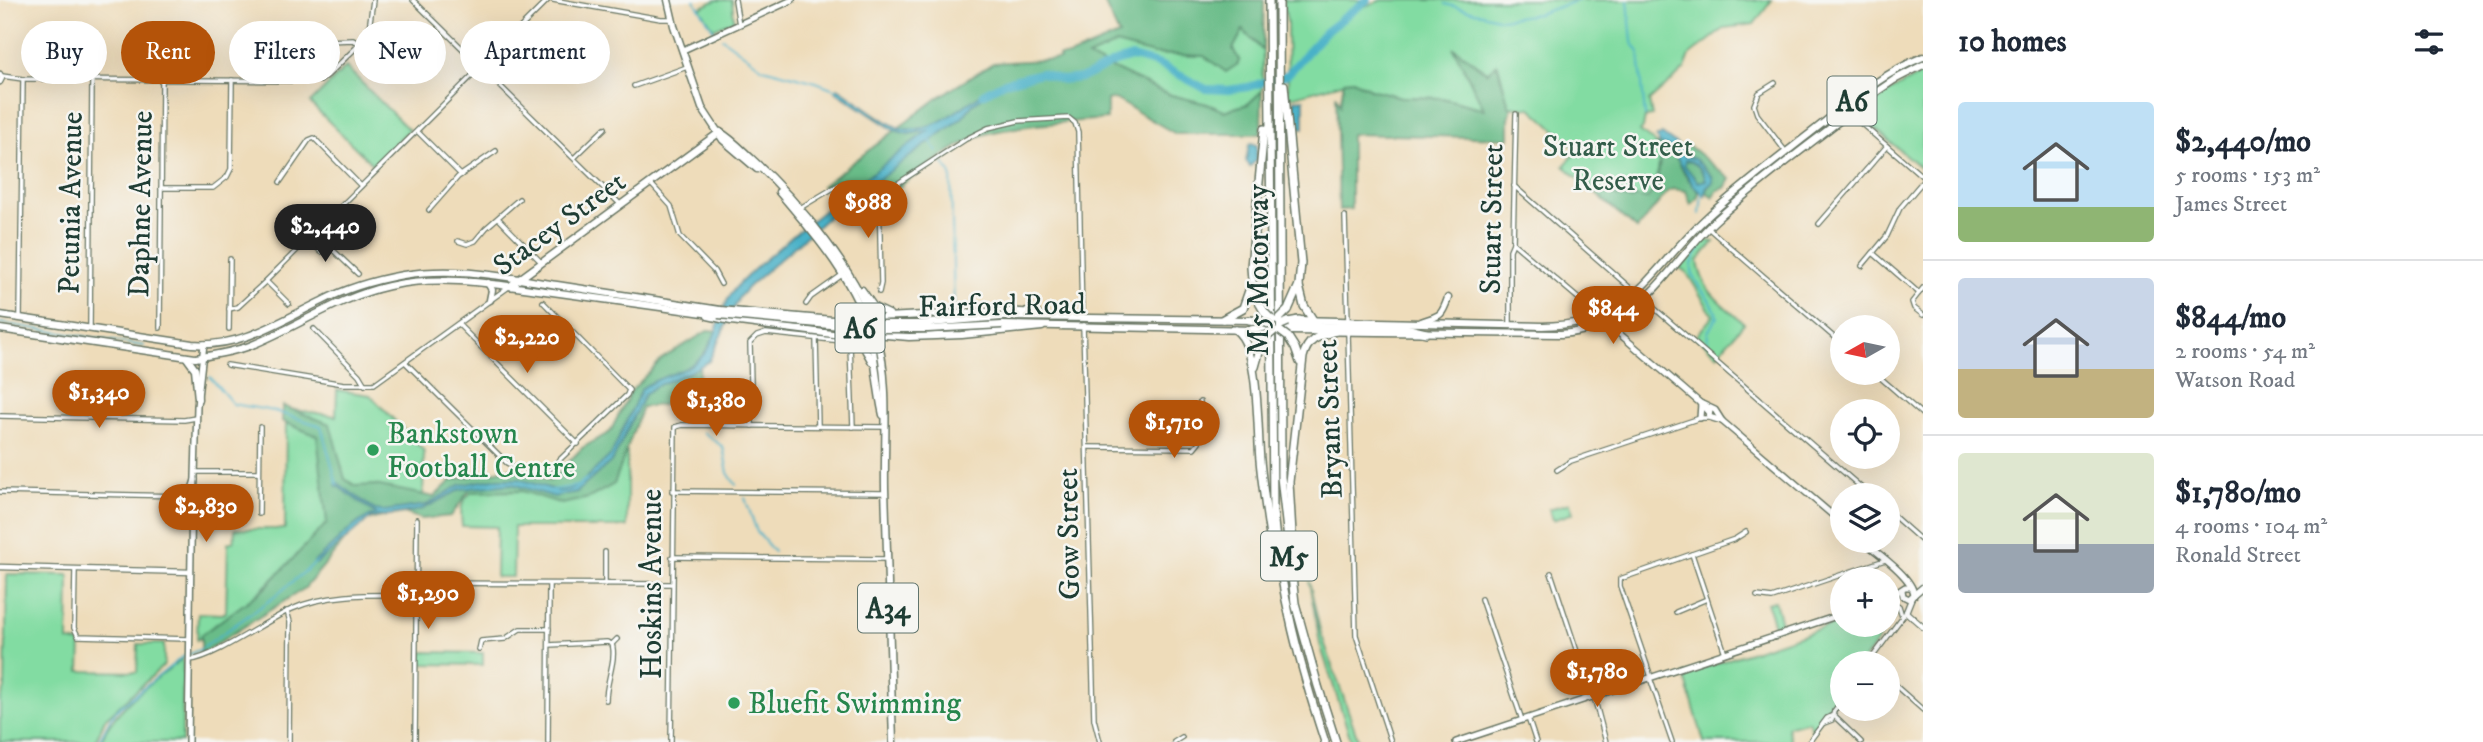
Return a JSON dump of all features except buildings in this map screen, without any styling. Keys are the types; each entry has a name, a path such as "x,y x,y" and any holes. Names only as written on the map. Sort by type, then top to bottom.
{"highway":[{"name":"A34","path":"668,0 702,108 720,132 771,177 851,281 869,325 884,424"},
{"name":"M5 Motorway","path":"1269,0 1267,120 1271,478 1275,530 1287,610 1301,668 1325,742"},
{"path":"1279,0 1283,120 1299,228 1299,285 1304,306 1312,320"},
{"name":"A6","path":"1251,330 1299,320 1348,326 1559,326 1599,316 1623,304 1636,293 1706,218 1787,152 1885,76 1923,57"},
{"name":"A6","path":"1426,332 1561,334 1607,323 1647,296 1708,228 1792,159 1887,84 1923,65"},
{"path":"1811,134 1844,114 1850,114"},
{"name":"M5","path":"1223,319 1243,308 1251,284 1252,251 1267,120"},
{"name":"M5 Motorway","path":"1283,120 1281,477 1295,603 1336,742"},
{"name":"Stacey Street","path":"510,286 720,132"},
{"name":"A34","path":"814,231 869,325 877,334 881,352 885,395 892,742"},
{"path":"540,264 536,275 542,283"},
{"name":"Fairford Road","path":"204,344 250,336 336,295 389,278 451,271 491,274 718,314"},
{"name":"Fairford Road","path":"204,356 248,346 341,301 380,289 435,281 488,283 718,314 878,324 1002,321 1045,317 1251,330"},
{"name":"A6","path":"851,281 859,286 877,310 902,316"},
{"path":"488,283 492,290 490,300"},
{"name":"M5","path":"1251,284 1257,302 1276,325"},
{"path":"1254,375 1257,357 1265,341 1288,310 1299,285"},
{"path":"1416,324 1439,317 1448,298"},
{"name":"A6","path":"869,325 880,317 1002,311 1040,313 1045,317"},
{"path":"718,314 848,336 858,341 875,367"},
{"name":"A6","path":"0,315 204,344"},
{"path":"1599,316 1607,323"},
{"path":"1249,320 1276,325 1405,328 1426,332"},
{"name":"Fairford Road","path":"1002,321 1061,324 1083,321 1249,320"},
{"path":"877,334 909,337 972,335 1061,324"},
{"path":"1276,325 1298,355 1300,370"},
{"name":"A6","path":"1276,325 1336,331 1348,326"},
{"name":"A6","path":"0,329 184,357 204,356"},
{"path":"1236,330 1242,334 1247,346 1254,375 1259,458 1267,517 1280,589 1287,610"},
{"name":"M5","path":"1303,633 1293,548 1289,482 1300,370 1309,342 1336,331"},
{"path":"881,352 887,341 909,337"},
{"path":"184,357 195,367 198,399"}],"main road":[{"path":"683,50 792,0"},
{"path":"1607,323 1830,513"},
{"path":"194,514 196,418 204,344"},
{"path":"1700,403 1700,418"},
{"path":"188,742 194,514 192,496 195,480"},
{"path":"1877,553 1893,567"},
{"path":"1900,573 1911,587 1909,597"},
{"path":"1900,576 1903,589 1909,597"},
{"path":"1900,591 1923,586"},
{"path":"1900,598 1909,597 1923,586"},
{"path":"1457,742 1475,739 1525,719 1830,618"}],"street":[{"path":"370,21 371,0"},
{"path":"413,0 460,46"},
{"path":"527,21 548,0"},
{"path":"554,0 672,19"},
{"path":"735,0 739,25"},
{"path":"340,63 354,50"},
{"path":"634,86 689,66"},
{"path":"0,67 1,78 21,79"},
{"path":"1775,83 1759,93 1754,105 1757,114 1792,159"},
{"path":"20,317 23,84"},
{"name":"Petunia Avenue","path":"89,328 92,84"},
{"name":"Daphne Avenue","path":"160,328 162,84"},
{"path":"162,188 213,188 229,174 232,84"},
{"path":"229,309 238,306 266,281 464,84"},
{"path":"498,84 621,205"},
{"name":"Stuart Street","path":"1510,326 1510,250 1513,243 1516,114"},
{"path":"1850,114 1923,179 1900,208 1889,233 1861,266"},
{"name":"Gow Street","path":"879,191 893,187 966,139 988,128 1018,121 1060,118 1072,120 1079,132 1094,719 1100,742"},
{"path":"574,158 606,128"},
{"path":"417,131 461,175"},
{"path":"280,182 309,140 314,138 361,186"},
{"path":"1819,224 1887,146"},
{"path":"429,210 461,175 496,151"},
{"path":"651,184 671,206 680,236 715,271 721,284"},
{"path":"798,210 837,185 850,184 879,191 879,292"},
{"path":"1514,186 1636,293"},
{"path":"458,241 467,244 475,241 519,199"},
{"name":"Bryant Street","path":"1345,216 1356,635 1391,742"},
{"path":"498,218 540,264"},
{"path":"1708,228 1830,334"},
{"path":"308,239 321,252 329,248 333,250 358,274"},
{"path":"1513,243 1599,316"},
{"path":"1873,253 1919,293"},
{"path":"229,329 230,259"},
{"path":"806,304 811,297 842,275"},
{"path":"266,281 289,304"},
{"name":"Stacey Street","path":"365,385 376,383 510,286"},
{"path":"1923,288 1912,304 1923,315"},
{"path":"1576,323 1582,312 1577,297"},
{"path":"405,362 507,463 549,470 579,444 629,390 543,302"},
{"path":"1654,308 1856,483"},
{"path":"458,324 579,444"},
{"path":"314,329 359,375 365,385"},
{"path":"853,427 851,347 845,342 766,333 757,335 750,345 752,426 853,427 884,424"},
{"path":"816,339 818,426"},
{"path":"227,365 365,385"},
{"path":"1889,385 1923,415"},
{"path":"1087,447 1194,447 1199,442 1199,402"},
{"path":"1557,470 1571,461 1711,413"},
{"path":"0,416 184,420 196,418"},
{"name":"Hoskins Avenue","path":"671,742 672,491 675,427 752,426"},
{"path":"259,514 260,428"},
{"path":"195,472 259,472"},
{"path":"672,491 885,493"},
{"path":"0,492 192,496"},
{"path":"415,742 417,519"},
{"path":"1900,521 1923,541"},
{"path":"1672,742 1619,581 1625,576 1735,540 1746,532"},
{"path":"605,552 605,584"},
{"path":"1692,554 1725,653"},
{"path":"672,557 887,559"},
{"path":"1757,596 1772,598 1885,560"},
{"path":"0,567 192,572"},
{"path":"75,569 76,634 85,637 191,639"},
{"path":"1551,573 1606,742"},
{"path":"416,583 672,584"},
{"path":"548,742 549,583"},
{"path":"190,660 300,606 352,595 416,595"},
{"path":"1877,651 1906,612 1909,597"},
{"path":"1481,599 1536,742"},
{"path":"1676,612 1682,607 1707,600"},
{"path":"1900,607 1901,618"},
{"path":"287,611 290,622 289,742"},
{"path":"1906,612 1923,627"},
{"path":"479,650 481,641 505,639 518,629 549,629"},
{"path":"612,644 617,639"},
{"path":"549,645 612,644"},
{"path":"607,700 607,682 614,655 612,644"},
{"path":"1900,690 1923,710"},
{"path":"1809,742 1830,715"},
{"path":"1839,721 1861,742"},
{"path":"1174,742 1182,737"}],"green space":[{"path":"716,0 732,0 734,20 714,29 700,8"},
{"path":"1103,0 1264,0 1263,51 1243,30 1233,49 1239,60 1238,64 1226,72 1204,56 1154,54 1116,44 1088,57 1167,94 1224,111 1248,104 1262,91 1261,134 1176,134 1115,99 1107,100 1107,119 1018,127 977,137 939,158 892,192 845,179 822,186 939,97 993,63 1060,59 1059,56 1069,56 1119,35"},
{"name":"Stuart Street Reserve","path":"1283,0 1368,0 1365,6 1382,0 1772,0 1754,24 1725,28 1690,55 1685,69 1649,101 1652,116 1645,117 1640,132 1658,149 1655,188 1663,197 1637,229 1564,166 1578,150 1531,108 1509,106 1498,65 1488,73 1455,48 1485,109 1442,98 1401,97 1370,89 1353,80 1288,98 1287,22"},
{"path":"1243,30 1263,51 1262,91 1248,104 1224,111 1167,94 1087,57 1116,44 1154,54 1239,60 1233,49"},
{"path":"1453,47 1487,73 1497,64 1509,106 1512,107 1509,138 1351,134 1351,209 1339,210 1336,95 1340,105 1344,81 1353,80 1370,89 1401,97 1442,98 1484,109"},
{"path":"346,67 354,75 354,84 363,84 409,130 373,165 310,103 329,84 340,84 340,73"},
{"path":"1923,73 1923,170 1860,116 1884,95"},
{"path":"1657,144 1671,147 1685,175 1699,192 1691,205 1686,191 1668,191 1637,229 1587,186 1632,200 1635,197 1647,199 1658,172 1660,158"},
{"path":"1688,145 1730,179 1725,188 1718,190 1713,197 1706,192 1712,176 1695,159 1683,155 1683,149"},
{"path":"1685,160 1699,167 1707,180 1698,183 1684,166"},
{"path":"1705,240 1714,242 1698,261 1704,281 1714,296 1744,323 1717,355 1696,336 1713,316 1687,273 1679,267"},
{"path":"709,330 719,331 700,359 696,417 669,404 642,407 614,484 589,498 562,504 522,491 468,492 451,516 422,519 404,513 367,520 346,539 305,588 201,654 201,635 263,590 327,523 317,436 282,421 283,406 330,424 345,479 356,486 375,485 434,497 452,480 512,468 550,481 582,448 610,432 631,391 663,358"},
{"path":"337,390 370,395 424,451 423,498 360,517 291,562 247,603 197,640 198,613 226,612 228,543 234,541 235,529 285,529 286,412 289,409 336,416"},
{"path":"627,451 627,527 514,527 513,577 496,577 497,527 462,526 462,505 471,493 476,489 596,482"},
{"path":"1570,503 1573,513 1553,520 1549,509"},
{"path":"7,574 69,575 68,641 81,643 80,671 137,672 138,644 164,644 164,665 105,719 95,742 0,742 0,701 5,688"},
{"path":"1309,581 1320,630 1359,742 1352,742 1320,644"},
{"path":"1775,601 1782,627 1775,629 1767,603"},
{"path":"1830,625 1830,637 1880,637 1870,651 1830,651 1830,706 1812,730 1809,721 1787,727 1791,742 1704,742 1684,674"},
{"path":"422,652 483,653 483,665 422,664"},
{"path":"183,658 182,742 101,742 106,730 124,706"}],"water":[{"path":"838,88 890,124 909,129 934,124 989,89 991,92 974,103 962,118 828,217 748,287 739,297 709,361 654,387 644,395 613,460 577,492 554,497 512,484 461,489 421,510 371,518 316,564 314,562 353,527 376,514 336,485 338,483 375,510 383,511 426,505 460,485 493,479 519,479 559,491 579,485 611,455 642,388 689,366 703,355 709,347 728,300 739,284 807,224 927,131 908,134 894,130 835,91"},
{"path":"1304,99 1304,128 1299,128 1294,114 1294,100"},
{"path":"1662,134 1683,149 1683,155 1695,159 1712,176 1713,182 1706,188 1705,196 1693,185 1671,148 1660,144 1656,138","holes":["1685,160 1699,167 1706,180 1698,182 1685,166"]},
{"path":"1251,143 1257,145 1256,161 1250,166 1246,161"}],"waterway":[{"path":"694,0 715,32"},
{"path":"983,94 1005,82 1041,73 1062,80 1082,78 1132,57 1158,64 1206,89 1248,87 1287,75 1325,32 1367,0"},
{"path":"1445,4 1501,19 1538,14 1579,0"},
{"path":"1628,0 1632,42 1639,52 1645,116"},
{"path":"722,38 763,68 837,90"},
{"path":"930,140 937,151"},
{"path":"944,163 951,174 954,309"},
{"path":"1700,214 1702,193"},
{"path":"1700,249 1694,259 1693,276 1717,316 1708,332 1707,343"},
{"path":"0,323 144,346"},
{"path":"210,377 233,404 274,411 321,426 337,484"},
{"path":"684,400 687,419"},
{"path":"703,432 723,447 728,473 736,485"},
{"path":"552,490 577,486 586,479"},
{"path":"745,498 757,532 774,552"},
{"path":"98,742 111,717 120,707 181,658 201,649 273,598 316,562"}],"place":[{"name":"Bankstown Football Centre","path":"373,450"},
{"name":"Bluefit Swimming","path":"734,703"}]}
